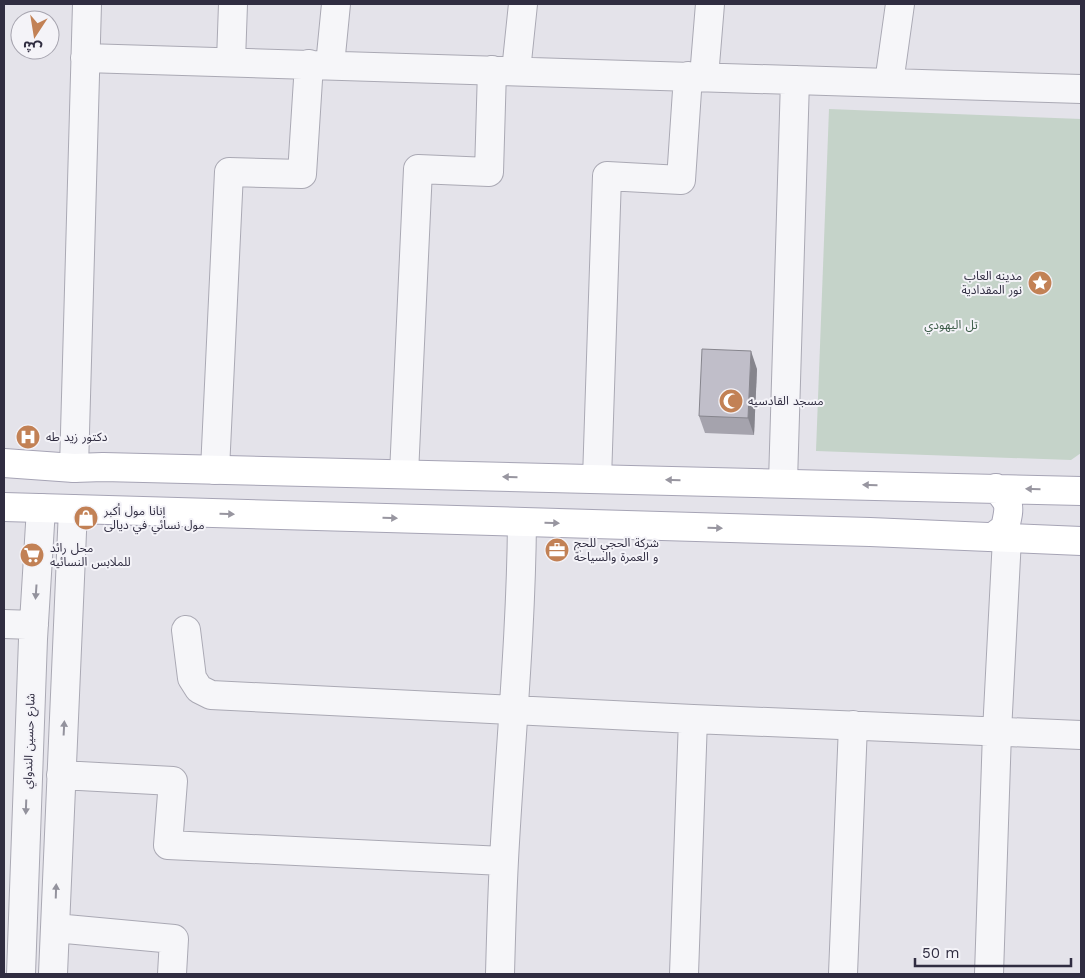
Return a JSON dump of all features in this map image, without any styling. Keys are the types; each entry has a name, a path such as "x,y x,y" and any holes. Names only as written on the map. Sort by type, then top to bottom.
{"main road":[{"path":"4,463 74,468 103,467 783,482 1081,491"},
{"path":"996,488 1007,500 1009,512 1005,528 1000,537"},
{"path":"4,507 860,532 1081,541"}],"street":[{"path":"74,468 87,4"},
{"path":"231,61 233,4"},
{"path":"215,470 229,172 302,174 320,64 336,4"},
{"path":"404,474 418,169 489,172 504,70 523,4"},
{"path":"597,479 607,176 681,180 696,76 710,4"},
{"path":"889,83 900,4"},
{"path":"85,58 231,61 1081,89"},
{"path":"783,482 795,80"},
{"name":"شارع حسين الندواي","path":"21,974 13,934 16,777 34,625 41,508"},
{"path":"53,974 73,509"},
{"path":"500,974 504,861 522,570 522,522"},
{"path":"989,974 997,732 1000,537"},
{"path":"4,624 34,625"},
{"path":"186,630 192,678 199,689 211,696 1081,735"},
{"path":"684,974 693,719"},
{"path":"843,974 853,725"},
{"path":"61,775 172,781 168,845 504,861"},
{"path":"55,928 174,940 172,974"}],"green space":[{"name":"تل اليهودي","path":"829,109 1081,119 1081,453 1071,460 816,451"}],"building":[{"name":"مسجد القادسيه","path":"702,349 751,351 748,418 699,416"}],"place":[{"name":"مدينه العاب نور المقدادية","path":"1040,283"},
{"name":"مسجد القادسيه","path":"731,401"},
{"name":"دكتور زيد طه","path":"28,437"},
{"name":"إنانا مول أكبر مول نسائي في ديالى","path":"86,518"},
{"name":"شركة الحجي للحج و العمرة والسياحة","path":"557,550"},
{"name":"محل رائد للملابس النسائيه","path":"32,555"}]}
